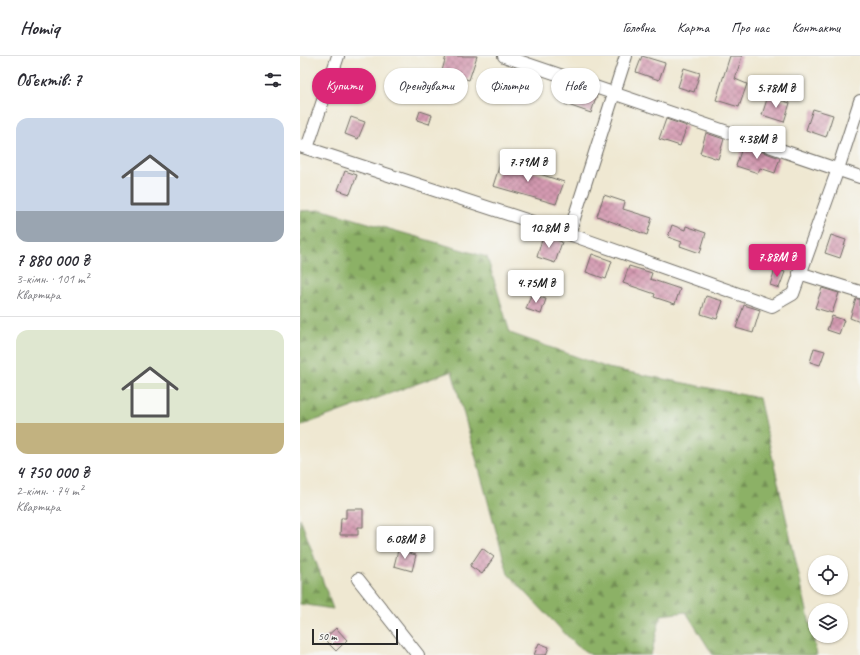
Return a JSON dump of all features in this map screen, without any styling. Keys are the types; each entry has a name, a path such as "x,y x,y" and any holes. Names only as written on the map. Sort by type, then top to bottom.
{"street":[{"path":"338,56 303,147 569,234 772,306 793,294 799,273 838,169 860,101"},
{"path":"504,56 860,177"},
{"path":"569,234 626,56"},
{"path":"799,273 860,292"},
{"path":"358,579 418,655"}],"green space":[{"path":"323,210 487,257 510,333 608,368 759,398 808,615 808,643 814,643 817,655 713,655 686,612 661,615 651,655 591,655 576,645 508,574 452,371 300,426 300,211"},
{"path":"300,518 333,609 300,604"}],"building":[{"path":"446,56 477,56 469,80 468,68 443,68"},
{"path":"642,56 665,63 659,80 636,72"},
{"path":"730,56 742,56 735,79 747,84 739,107 716,100"},
{"path":"684,68 700,73 694,92 678,87"},
{"path":"768,96 790,103 784,122 762,115"},
{"path":"565,104 594,104 591,113"},
{"path":"813,109 833,115 826,137 806,130"},
{"path":"420,111 432,115 429,124 417,120"},
{"path":"351,117 365,122 358,139 345,134"},
{"path":"666,119 687,126 680,146 659,139"},
{"path":"706,133 724,139 718,159 700,153"},
{"path":"743,145 780,158 775,173 760,168 758,173 736,166"},
{"path":"501,161 564,182 556,204 493,186"},
{"path":"345,171 357,175 350,194 338,190"},
{"path":"604,195 625,202 623,209 652,218 647,235 597,216"},
{"path":"672,225 685,230 686,226 706,233 700,253 680,246 682,242 668,237"},
{"path":"831,235 846,240 840,258 825,253"},
{"path":"543,236 562,242 555,263 537,257"},
{"path":"592,254 612,261 606,279 586,272"},
{"path":"629,266 652,273 650,279 680,289 675,304 654,297 655,294 623,283"},
{"path":"775,269 785,272 779,288 770,285"},
{"path":"822,288 839,293 832,313 815,308"},
{"path":"531,295 546,299 541,314 526,309"},
{"path":"706,296 723,301 717,319 701,314"},
{"path":"856,299 860,299 860,322 850,318"},
{"path":"744,305 760,310 753,333 736,328"},
{"path":"832,316 844,320 839,334 827,330"},
{"path":"814,348 825,351 820,365 810,362"},
{"path":"346,509 363,509 363,527 358,527 358,535 340,535 341,518 346,518"},
{"path":"395,533 408,539 403,548 391,542"},
{"path":"482,548 494,557 482,574 470,566"},
{"path":"398,550 416,555 412,571 394,566"},
{"path":"336,628 347,640 336,651 324,639"},
{"path":"539,643 549,647 546,655 534,655"}]}
